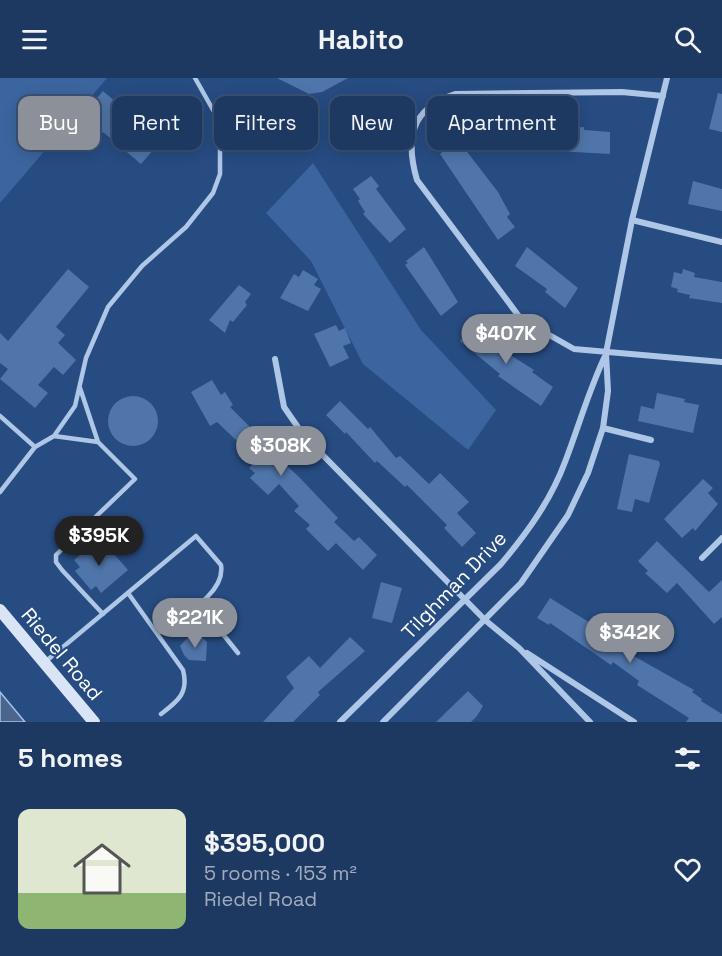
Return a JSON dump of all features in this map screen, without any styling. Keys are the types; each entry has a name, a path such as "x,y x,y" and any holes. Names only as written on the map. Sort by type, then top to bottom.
{"street":[{"name":"Tilghman Drive","path":"340,722 465,600 521,540 546,503 565,464 590,386 606,353 633,220 667,78"},
{"path":"663,96 622,92 455,94 430,105 414,128 411,158 417,180 508,306 521,319 574,349 722,362"},
{"path":"633,220 722,242"},
{"name":"Tilghman Drive","path":"383,722 521,583 568,515 588,473 603,428 608,391 606,353"},
{"path":"275,359 279,392 291,420 465,600 519,648 634,722"},
{"path":"603,428 651,440"},
{"path":"702,558 722,538"},
{"name":"Riedel Road","path":"0,610 93,722"},
{"path":"519,648 590,722"}],"lane":[{"path":"0,492 35,447 54,436 75,406 90,348 108,306 142,266 186,227 213,193 220,174 220,138 217,117 195,78"},
{"path":"80,387 98,442 135,479 57,555 56,562 103,614"},
{"path":"0,416 35,447"},
{"path":"54,436 98,442"},
{"path":"44,663 196,536 221,565 222,572 214,589 158,633"},
{"path":"128,593 183,670 186,681 180,699 161,714"},
{"path":"198,603 238,653"}],"shaded area":[{"path":"0,78 107,78 92,96 18,96 18,150 45,150 0,203"},
{"path":"313,163 421,330 496,410 468,450 363,364 311,261 266,213"},
{"path":"0,692 25,722 0,722"}],"building":[{"path":"277,78 348,78 322,92 309,94"},
{"path":"103,91 112,99 112,140 103,132 100,136 99,96"},
{"path":"718,93 722,94 722,132 709,129"},
{"path":"578,127 584,127 584,130 610,132 610,154 537,150 578,150"},
{"path":"124,150 153,150 141,164"},
{"path":"445,150 466,150 498,192 510,214 507,217 515,227 498,240 440,154"},
{"path":"371,176 379,186 376,189 406,229 390,243 363,214 365,212 358,201 360,199 353,189"},
{"path":"693,181 722,189 722,211 688,204"},
{"path":"424,247 458,302 441,316 405,265 408,263 406,261"},
{"path":"527,247 578,288 565,308 545,292 547,289 515,266"},
{"path":"68,269 89,287 56,327 65,335 58,343 76,360 63,375 54,367 38,385 48,393 35,408 0,379 8,369 0,363 0,333 8,341"},
{"path":"683,269 695,273 694,277 722,282 722,303 689,298 690,295 677,292 678,289 671,287 674,272 682,274"},
{"path":"303,270 318,279 314,285 321,289 308,311 280,298 294,274 299,277"},
{"path":"239,285 251,294 245,302 247,305 233,322 230,320 225,333 209,320"},
{"path":"473,322 503,347 501,349 534,370 532,372 553,387 541,406 498,376 500,374 460,341"},
{"path":"336,325 339,331 345,328 351,343 343,346 349,358 330,367 314,334"},
{"path":"212,380 221,395 225,392 233,405 230,407 257,434 254,437 279,462 281,460 300,478 338,518 334,522 354,541 359,537 377,555 363,570 336,543 328,551 306,529 310,525 294,511 299,506 279,484 268,495 250,478 255,473 249,468 257,460 217,422 210,426 191,392"},
{"path":"657,393 685,399 684,402 699,405 693,433 638,421 641,406 654,409"},
{"path":"128,396 138,396 151,403 158,416 158,426 151,439 138,446 128,446 119,442 112,435 108,426 108,416 112,407 119,400"},
{"path":"340,401 368,429 370,427 396,458 400,456 429,484 440,473 469,502 457,513 476,533 462,547 444,528 447,525 407,485 405,487 377,461 375,463 346,432 345,434 326,415"},
{"path":"629,454 659,461 660,464 649,503 635,499 632,512 617,509"},
{"path":"703,479 713,488 708,493 718,504 695,531 693,528 682,538 664,519"},
{"path":"100,538 128,570 101,593 96,586 91,590 75,571 80,567 74,560"},
{"path":"657,541 709,592 722,580 722,617 714,624 677,583 667,593 645,573 648,571 638,561"},
{"path":"381,582 402,588 392,623 372,618"},
{"path":"550,598 634,650 632,655 694,690 692,692 702,699 701,701 722,714 722,722 686,722 689,718 637,685 639,681 613,662 611,665 550,623 549,625 537,618"},
{"path":"188,637 203,638 207,642 206,661 189,660 184,655 180,646"},
{"path":"350,637 365,651 318,692 320,695 293,722 263,722 294,688 286,677 309,656 320,668"},
{"path":"468,691 483,706 471,722 436,722"}]}
